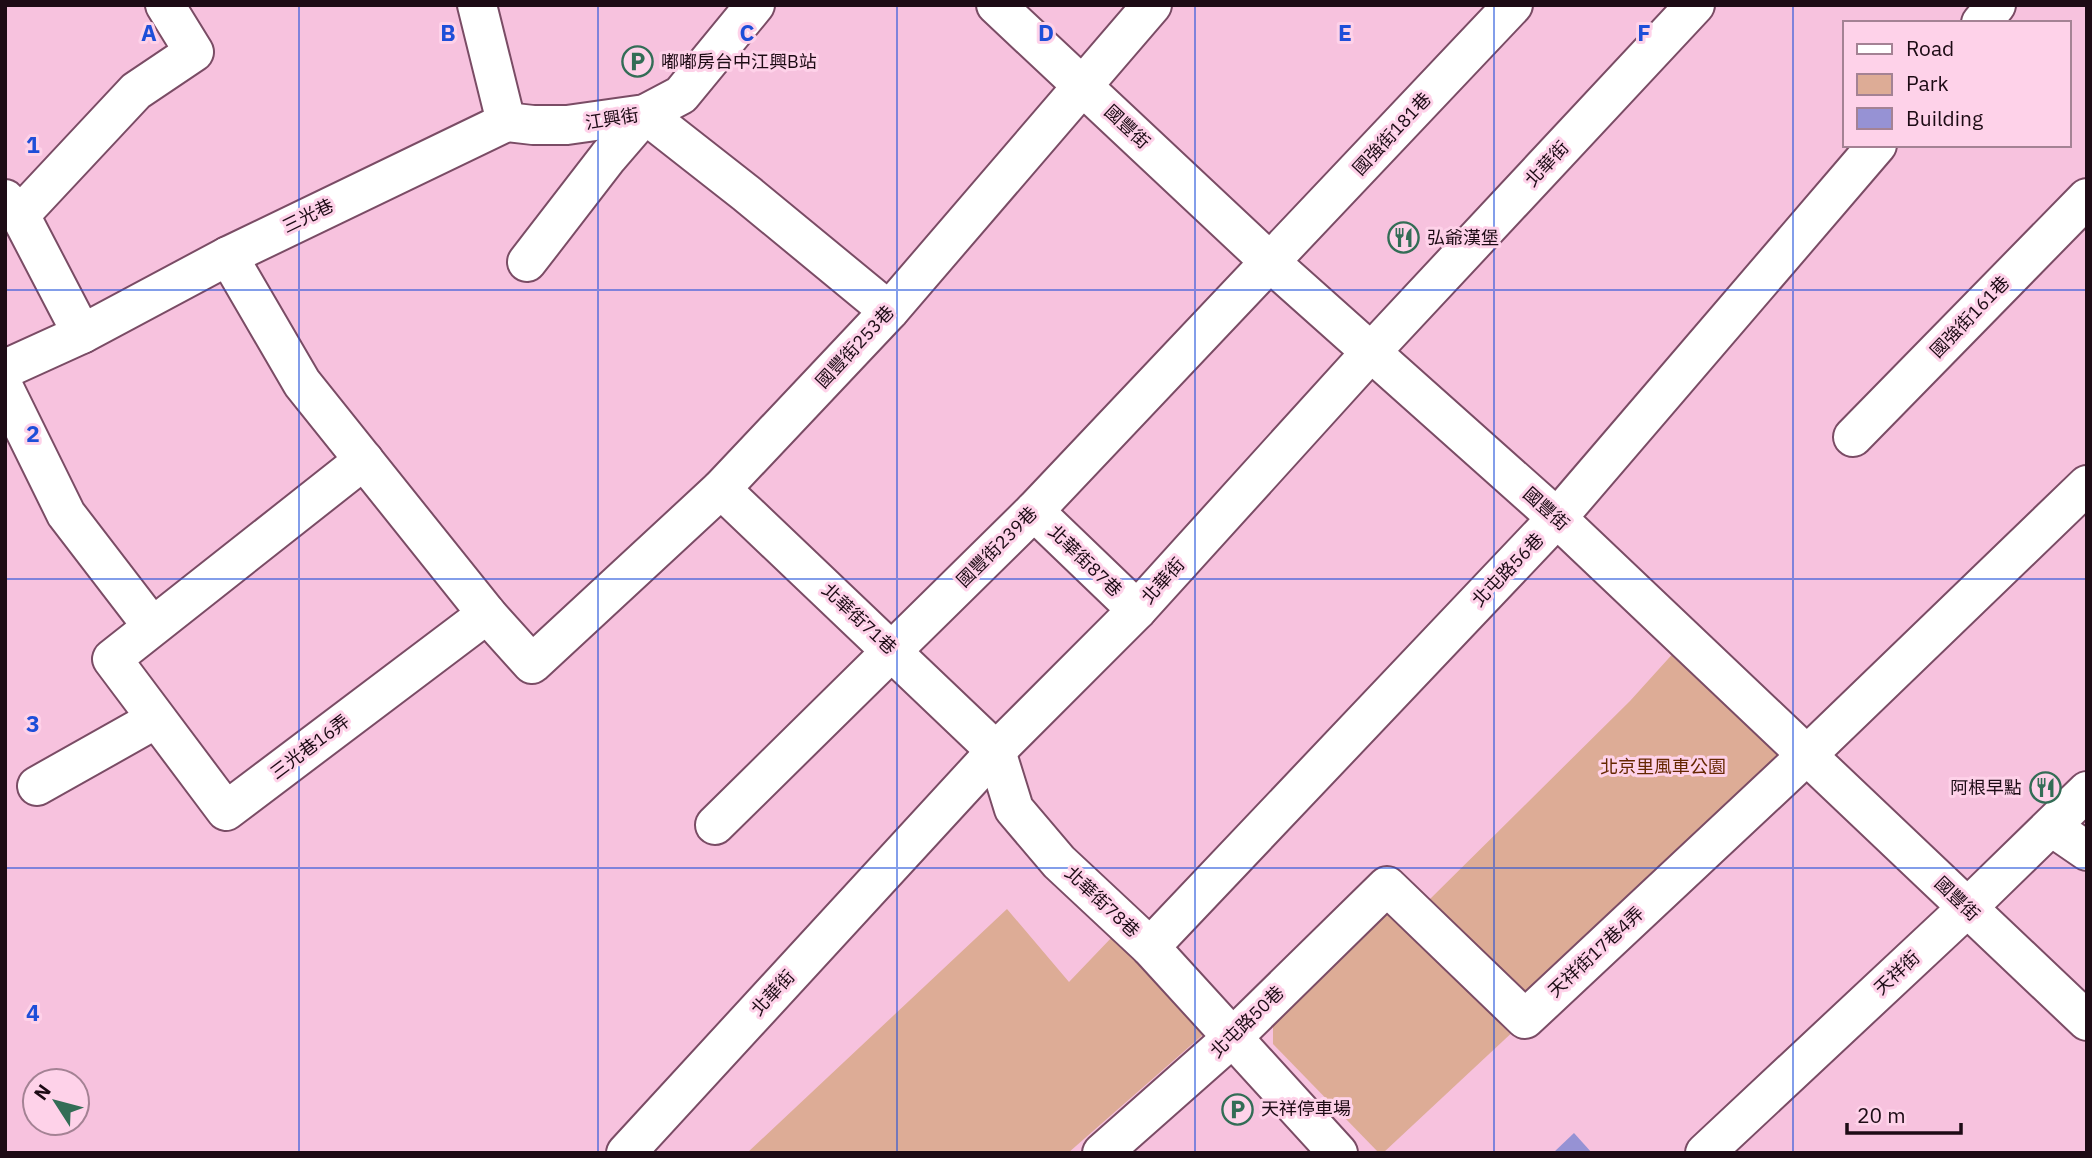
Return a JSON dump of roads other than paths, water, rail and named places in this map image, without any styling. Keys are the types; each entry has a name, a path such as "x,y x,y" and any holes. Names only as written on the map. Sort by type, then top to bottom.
{"street":[{"path":"82,334 12,207 136,92 194,52 166,5"},
{"path":"477,5 506,122"},
{"name":"江興街","path":"506,122 567,125 645,114 681,95 755,5"},
{"name":"國豐街","path":"996,5 1270,262 1557,518 2087,1021"},
{"name":"國豐街253巷","path":"487,614 532,664 721,489 889,312 1152,5"},
{"name":"國強街181巷","path":"1270,262 1513,5"},
{"name":"北華街","path":"626,1153 996,751 1137,610 1371,352 1695,5"},
{"path":"1983,21 1996,5"},
{"path":"527,262 645,114 747,194 889,312"},
{"name":"三光巷","path":"5,369 82,334 228,256 506,122"},
{"name":"北屯路56巷","path":"1150,947 1557,518 1875,147"},
{"name":"國強街161巷","path":"1853,437 2087,198"},
{"path":"228,256 302,383 487,614"},
{"name":"國豐街239巷","path":"715,825 1034,511 1270,262"},
{"path":"5,390 66,514 152,626"},
{"name":"三光巷16弄","path":"364,460 112,659 226,811 487,614"},
{"path":"1807,755 2087,485"},
{"name":"北華街71巷","path":"721,489 996,751"},
{"name":"北華街87巷","path":"1034,511 1137,610"},
{"path":"37,786 156,719"},
{"name":"北華街78巷","path":"996,751 1014,809 1059,862 1150,947 1338,1153"},
{"name":"天祥街17巷4弄","path":"1387,886 1525,1019 1807,755"},
{"name":"天祥街","path":"1705,1153 2087,792"},
{"path":"2052,827 2087,851"},
{"name":"北屯路50巷","path":"1102,1153 1232,1038 1387,886"}],"place":[{"name":"嘟嘟房台中江興B站","path":"638,62"},
{"name":"弘爺漢堡","path":"1404,238"},
{"name":"阿根早點","path":"2045,788"},
{"name":"天祥停車場","path":"1238,1109"}],"park label":[{"name":"北京里風車公園","path":"1663,767"}]}
